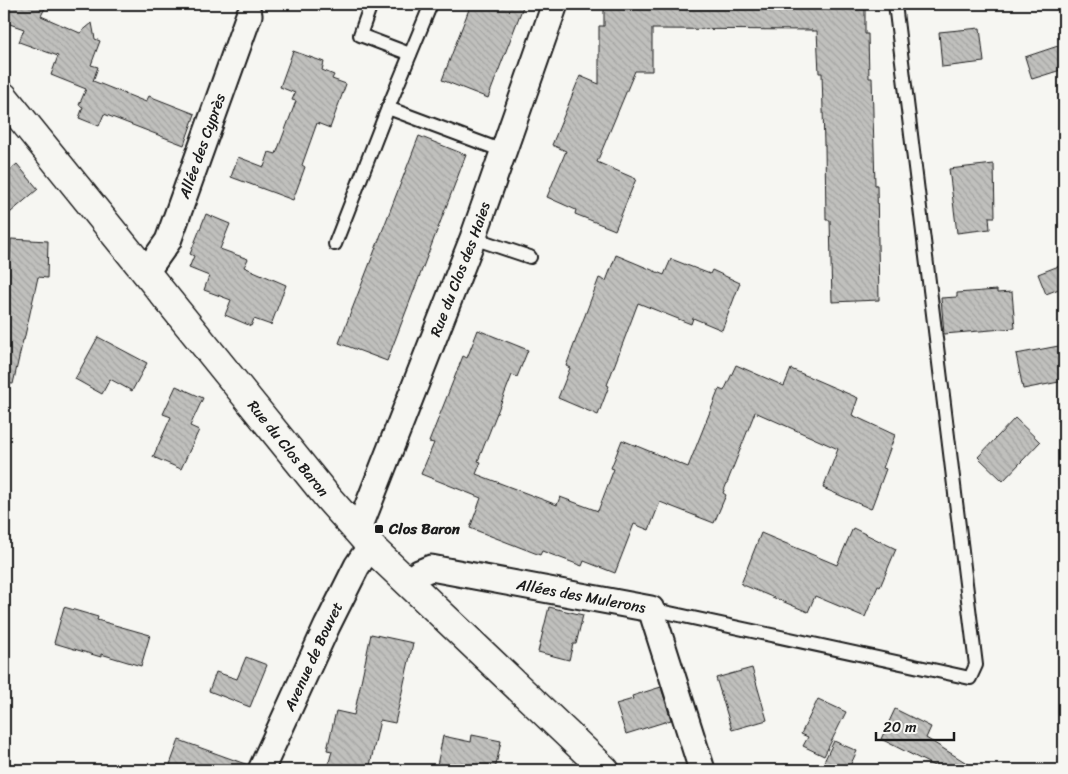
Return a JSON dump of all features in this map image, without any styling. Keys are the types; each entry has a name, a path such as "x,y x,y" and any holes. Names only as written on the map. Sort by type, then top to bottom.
{"street":[{"name":"Rue du Clos des Haies","path":"358,531 473,238 555,4"},
{"name":"Allée des Cyprès","path":"146,272 168,241 249,15"},
{"name":"Rue du Clos Baron","path":"4,97 329,499 375,552 605,770"},
{"name":"Avenue de Bouvet","path":"261,770 327,626 357,566 363,557 375,552"},
{"name":"Allées des Mulerons","path":"408,582 419,573 431,568 651,609 702,770"}],"lane":[{"path":"371,4 360,35 410,54"},
{"path":"336,244 388,108 431,4"},
{"path":"651,609 970,678 976,665 895,4"},
{"path":"388,108 503,152"},
{"path":"473,238 530,257"}],"building":[{"path":"4,4 47,4 41,16 80,33 92,23 95,39 100,41 91,65 98,67 93,81 146,102 149,96 195,114 184,145 104,114 99,126 79,118 83,107 79,105 86,89 51,75 58,56 19,42 24,29 4,22"},
{"path":"471,4 524,4 488,98 442,80"},
{"path":"604,4 865,4 865,34 868,34 869,78 872,78 875,185 877,185 879,300 832,302 830,220 826,220 822,73 819,73 817,31 652,29 652,71 635,71 597,162 636,179 615,230 575,214 576,210 547,197 566,151 552,145 580,76 599,84 599,26 604,26"},
{"path":"980,28 984,62 942,67 939,32"},
{"path":"1064,44 1064,69 1032,79 1025,57"},
{"path":"293,51 324,62 322,70 334,75 332,79 346,84 330,128 317,123 302,165 305,167 293,200 231,177 238,157 264,167 269,152 276,154 296,101 292,100 295,93 280,87"},
{"path":"419,136 466,155 387,361 339,343"},
{"path":"17,164 38,189 4,218 4,175"},
{"path":"994,164 995,217 989,217 990,229 957,233 949,169"},
{"path":"206,214 230,224 220,249 248,259 244,267 286,285 271,325 254,319 251,326 225,315 231,300 204,290 209,276 189,268 194,256 190,254"},
{"path":"11,239 48,241 47,278 38,277 13,384 4,383 4,303 8,303 8,259 10,259"},
{"path":"616,255 664,275 671,259 710,274 712,270 740,283 722,330 693,318 691,324 638,303 607,385 609,386 598,415 558,398 570,368 566,366 599,278 606,281"},
{"path":"1064,264 1064,287 1046,294 1038,274"},
{"path":"997,290 997,293 1012,292 1015,328 944,334 941,298 957,297 957,293"},
{"path":"478,330 528,350 517,377 512,375 478,461 481,462 476,474 557,505 560,497 598,511 614,469 611,468 622,440 688,467 719,389 724,391 736,365 784,386 791,369 858,398 852,415 895,435 883,468 886,469 871,509 823,488 838,449 755,412 723,493 726,495 714,523 660,502 649,530 634,524 615,573 584,561 582,566 542,551 540,555 470,528 481,498 421,474 434,443 429,442 463,356 467,358"},
{"path":"98,337 147,363 132,391 110,379 102,394 75,379"},
{"path":"1064,345 1064,381 1023,389 1016,354"},
{"path":"176,386 203,398 190,426 199,430 181,469 153,457 171,417 163,414"},
{"path":"1015,418 1040,442 1003,481 978,457"},
{"path":"853,528 896,549 865,617 815,596 808,612 741,584 761,533 837,565"},
{"path":"64,607 98,617 97,620 150,635 141,666 101,654 101,657 54,643"},
{"path":"549,607 583,615 576,644 573,644 569,660 538,652"},
{"path":"371,634 413,643 395,723 380,720 369,770 327,770 332,751 327,750 336,711 354,715"},
{"path":"246,657 267,665 250,707 209,691 216,672 237,679"},
{"path":"752,668 767,720 732,730 716,678"},
{"path":"661,687 671,720 626,734 616,704 633,699 632,696"},
{"path":"818,699 846,712 824,756 803,746 808,737 801,734"},
{"path":"895,709 931,727 926,738 978,770 942,770 881,739"},
{"path":"472,735 501,741 495,770 436,770 443,736 471,742"},
{"path":"179,740 248,765 247,770 168,770"},
{"path":"834,741 857,751 848,770 820,770"}],"place":[{"name":"Clos Baron","path":"379,529"}]}
